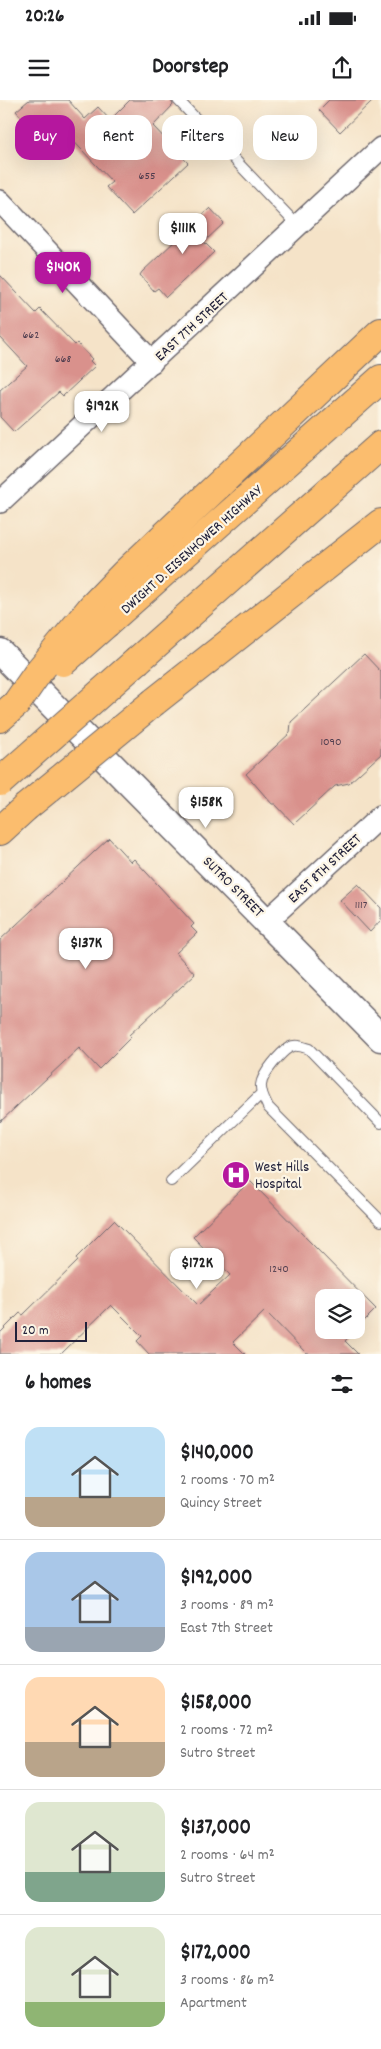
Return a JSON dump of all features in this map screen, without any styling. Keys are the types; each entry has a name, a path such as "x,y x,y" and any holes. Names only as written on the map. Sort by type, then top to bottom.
{"highway":[{"path":"100,615 130,568 381,332"},
{"name":"DWIGHT D. EISENHOWER HIGHWAY","path":"8,711 100,615 381,379"},
{"path":"0,782 381,445"},
{"path":"0,831 25,808 154,702 381,523"}],"street":[{"name":"EAST 7TH STREET","path":"0,502 381,148"},
{"path":"0,201 152,362"},
{"name":"SUTRO STREET","path":"0,652 268,921 381,1038"},
{"name":"EAST 8TH STREET","path":"268,921 381,816"}],"lane":[{"path":"178,100 298,226"},
{"path":"381,1123 309,1050 301,1045 291,1046 267,1070 261,1084 262,1093 268,1107 381,1221"},
{"path":"171,1181 262,1093"}],"building":[{"path":"29,100 68,100 85,119 85,153 75,143 75,115 20,115 16,111"},
{"path":"130,100 171,100 173,105 153,126 162,136 162,160 185,160 188,163 132,215 106,187 112,182 91,160 152,160 152,115 115,115"},
{"path":"329,100 373,100 340,132 319,110"},
{"path":"98,107 105,115 89,115"},
{"path":"210,208 224,223 204,242 214,252 166,297 158,288 154,291 140,275 142,272"},
{"path":"0,275 36,313 40,309 75,345 77,343 92,359 90,361 95,366 63,396 59,392 14,432 0,417 0,390 27,366 0,337"},
{"path":"364,654 381,672 381,754 349,783 335,786 294,824 275,804 272,804 246,774 290,733 291,722"},
{"path":"109,838 131,862 134,859 194,924 191,927 197,933 176,953 195,974 129,1035 131,1037 99,1069 79,1048 0,1122 0,940"},
{"path":"358,884 381,908 381,920 370,932 340,900"},
{"path":"250,1181 356,1289 315,1289 315,1339 347,1339 345,1341 358,1354 307,1354 265,1311 233,1342 245,1354 149,1354 137,1341 142,1336 111,1305 61,1354 0,1354 0,1333 20,1313 23,1315 78,1261 76,1258 114,1220 198,1305 230,1275 193,1237"},
{"path":"365,1298 376,1309 365,1320"}],"place":[{"name":"West Hills Hospital","path":"236,1175"}]}
